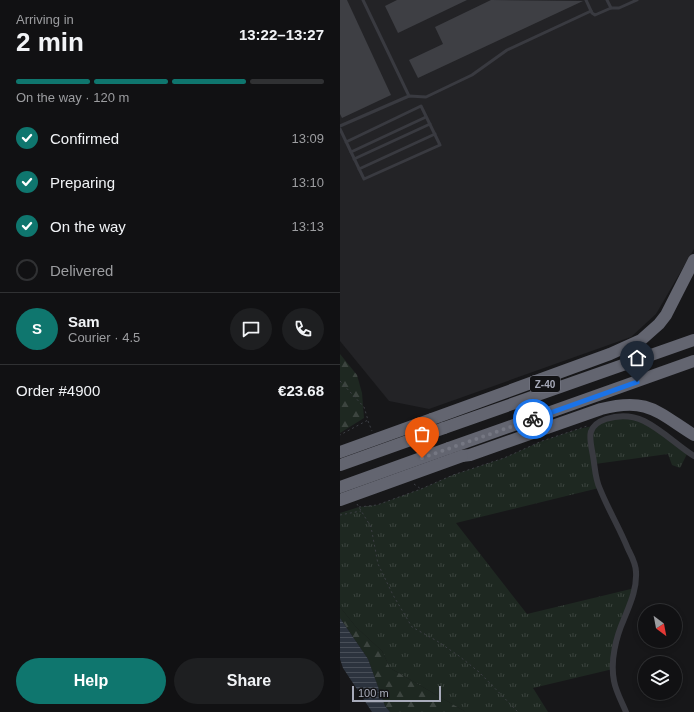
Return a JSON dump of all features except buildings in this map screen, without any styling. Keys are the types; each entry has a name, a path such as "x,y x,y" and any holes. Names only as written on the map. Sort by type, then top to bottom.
{"highway":[{"path":"458,409 610,354 641,340 659,324 666,315 694,260"},
{"name":"Z-40","path":"340,452 458,409 488,402 586,370 632,362 694,340"},
{"path":"340,487 694,361"},
{"path":"340,465 632,362"},
{"path":"340,500 462,456 529,428 626,393 637,382"},
{"path":"462,456 470,455 602,408 619,405 637,404 648,407 694,435"}],"street":[{"path":"626,712 614,682 613,669 616,640 633,594 636,572 626,543 598,484 590,435 593,426 602,421 625,416 638,418 654,426 694,456"}],"lane":[{"path":"363,0 409,96"},
{"path":"586,0 591,11 595,15 611,8 619,8 637,0"},
{"path":"608,0 611,8"},
{"path":"340,126 409,96 426,97 472,75 507,50 591,11"},
{"path":"340,129 346,142 351,152 354,159 364,179 440,145 421,106 346,142"},
{"path":"351,152 426,117"},
{"path":"354,159 430,124"},
{"path":"359,169 435,134"}],"path":[{"path":"340,381 364,407 368,420 340,435"},
{"path":"359,507 377,505 421,489 452,475 504,458 549,439 578,429 593,426"},
{"path":"413,484 421,489"},
{"path":"356,503 370,527 378,564 393,595 412,627 436,641 479,672 518,712"},
{"path":"340,515 361,511"}],"shaded area":[{"path":"340,0 694,0 694,249 656,314 631,337 429,409 389,401 340,341"},
{"path":"340,618 368,659 385,706 390,712 372,712 343,668 340,659"}],"green space":[{"path":"340,354 357,375 362,393 364,418 340,433"},
{"path":"611,418 638,418 688,452 680,468 672,465 668,454 595,464 599,488 456,523 527,614 635,588 623,620 613,669 533,688 548,712 466,712 390,668 382,651 356,627 340,607 340,513 359,507 377,505 421,489 453,475 504,458 542,441 578,429 593,426"},
{"path":"340,607 356,627 382,651 390,668 466,712 390,712 385,706 368,659 340,618"}],"way so far":[{"path":"422,458 533,419"}],"route":[{"path":"533,419 637,382"}]}
